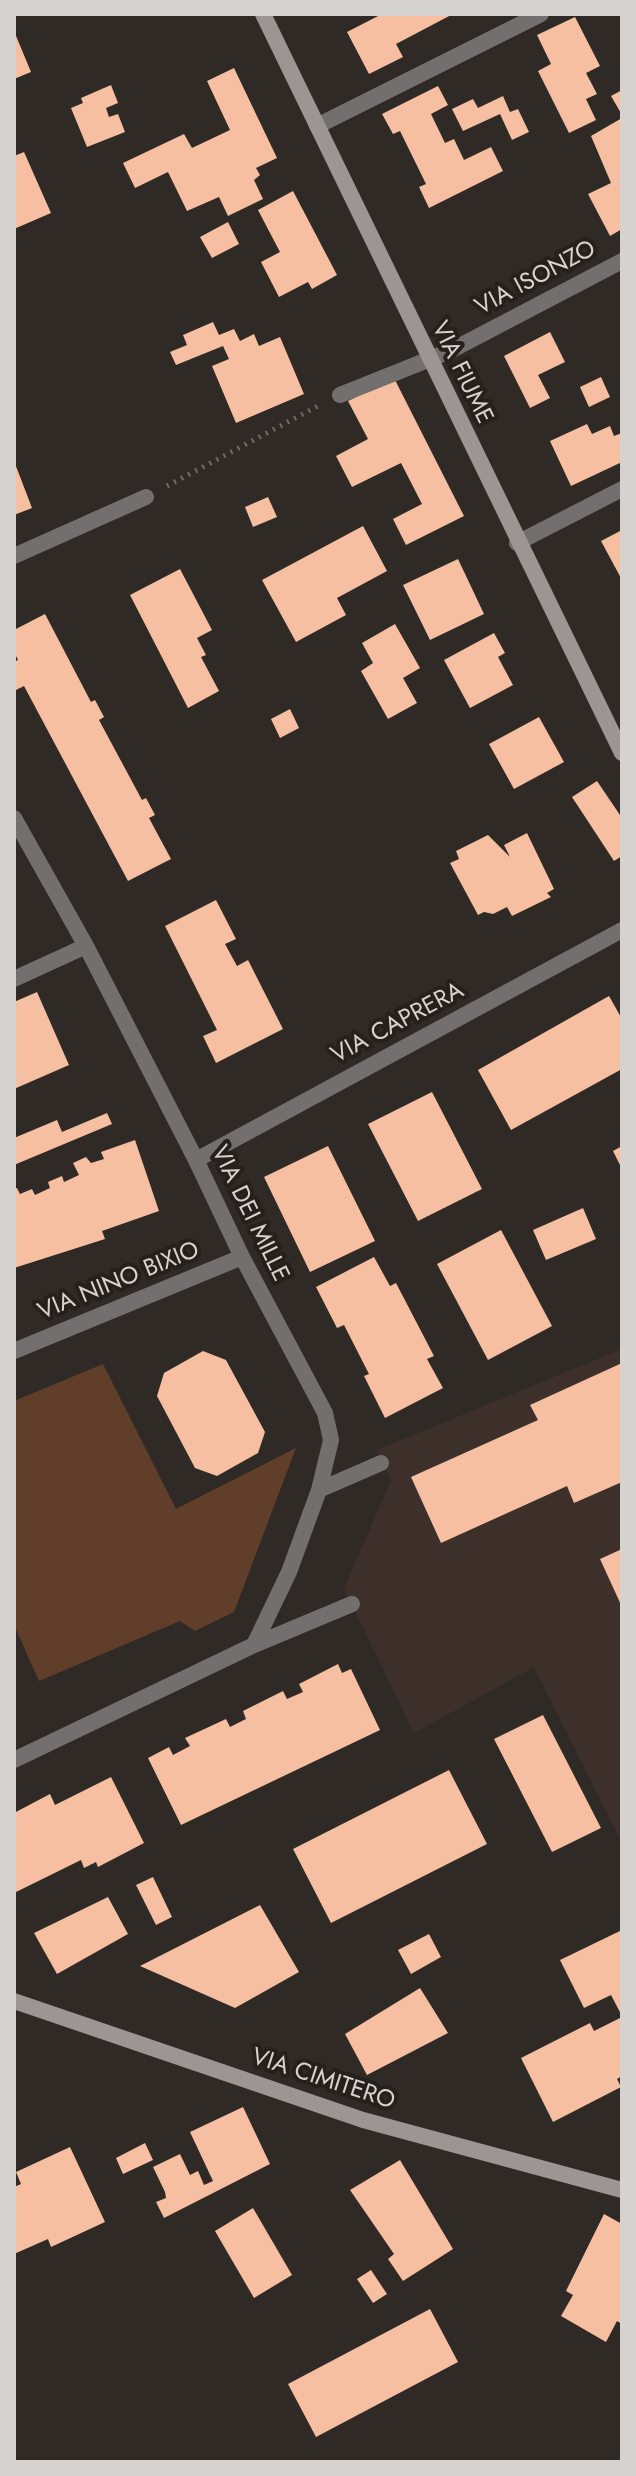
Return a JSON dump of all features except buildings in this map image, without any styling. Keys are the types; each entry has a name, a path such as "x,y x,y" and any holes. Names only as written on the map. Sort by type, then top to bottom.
{"main road":[{"name":"VIA FIUME","path":"263,14 517,543 622,752"},
{"name":"VIA CIMITERO","path":"14,2001 363,2120 622,2190"}],"street":[{"path":"317,126 541,14"},
{"name":"VIA ISONZO","path":"340,395 427,357 450,351 622,261"},
{"path":"517,543 622,489"},
{"path":"14,556 146,497"},
{"name":"VIA DEI MILLE","path":"14,818 86,946 242,1257 325,1413 331,1440 319,1490 289,1572 254,1645"},
{"name":"VIA CAPRERA","path":"196,1160 622,930"},
{"path":"14,979 86,946"},
{"name":"VIA NINO BIXIO","path":"14,1351 242,1257"},
{"path":"319,1490 381,1463"},
{"path":"14,1760 254,1645 352,1604"}],"path":[{"path":"146,497 340,395"}],"shaded area":[{"path":"622,1349 622,1843 534,1667 414,1733 344,1588 391,1481 377,1450"},
{"path":"103,1364 176,1509 296,1448 234,1612 195,1631 180,1621 39,1681 14,1625 14,1401"}]}
